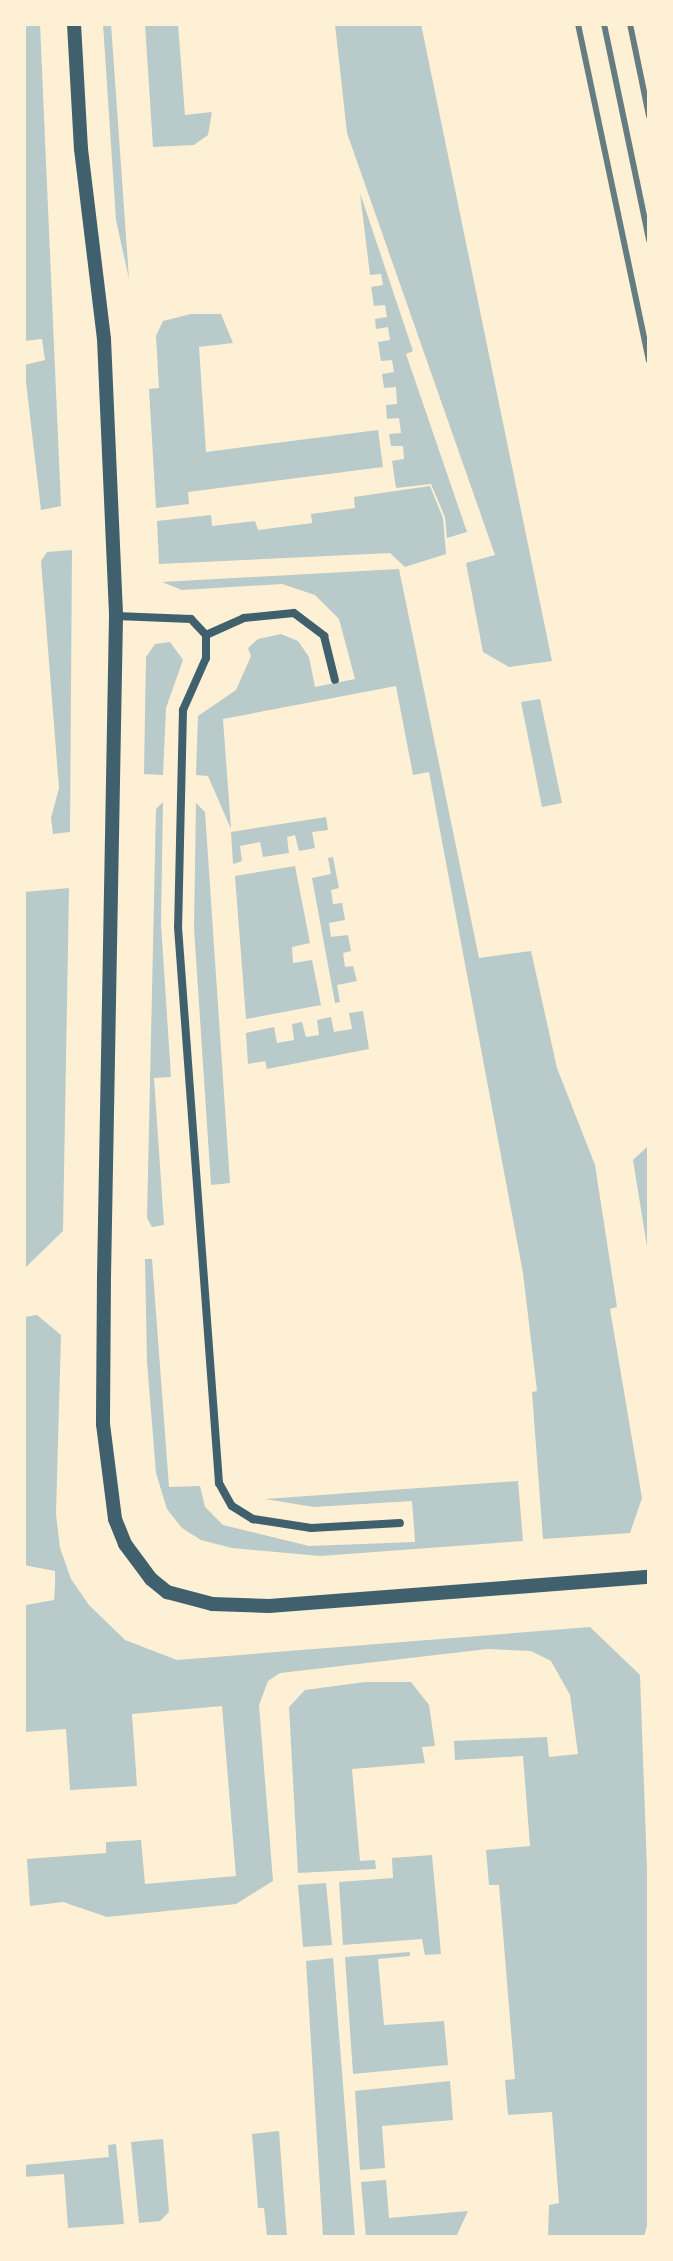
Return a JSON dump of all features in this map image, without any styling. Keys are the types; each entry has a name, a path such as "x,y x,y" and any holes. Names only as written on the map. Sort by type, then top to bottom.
{"street":[{"path":"74,24 81,149 103,326 116,616 103,1424 109,1488 125,1544 143,1571 167,1592 212,1604 269,1606 649,1577"},
{"path":"206,635 244,618 294,613 324,636 335,680"},
{"path":"116,616 191,619 206,635 206,658 183,710 178,927 215,1469 232,1506 253,1519 311,1528 400,1523"}],"shaded area":[{"path":"24,24 40,24 61,506 41,510 24,365 45,360 42,339 24,341"},
{"path":"103,24 111,24 129,279 116,220"},
{"path":"145,24 178,24 185,115 212,112 208,135 194,145 153,147"},
{"path":"335,24 421,24 552,661 509,667 483,652 466,563 495,555 347,133"},
{"path":"360,193 413,351 406,354 467,532 447,538 445,517 431,484 396,488 392,461 404,459 403,446 391,446 389,434 401,433 399,418 387,419 386,405 397,404 396,387 384,388 382,374 394,372 392,360 381,361 378,342 390,340 388,327 376,329 375,319 387,317 385,305 374,306 371,287 383,285 381,274 370,275"},
{"path":"191,314 221,314 233,343 199,347 206,452 378,430 383,467 188,492 189,504 156,508 149,389 159,388 156,336 163,321"},
{"path":"430,486 443,518 446,554 405,567 390,553 159,564 157,521 211,515 212,526 255,521 258,530 312,523 311,514 355,508 354,497"},
{"path":"72,550 70,832 53,834 51,818 59,788 41,561 47,552"},
{"path":"399,569 479,958 531,951 557,1068 595,1165 617,1307 610,1309 642,1498 630,1533 543,1539 532,1392 537,1391 523,1273 429,772 413,775 396,686 223,719 231,829 208,776 196,775 198,716 236,690 251,656 248,648 258,639 281,634 298,641 309,657 315,687 355,679 339,619 315,595 282,584 182,590 162,582"},
{"path":"170,642 183,660 166,708 163,775 144,774 146,657 155,644"},
{"path":"540,699 562,803 542,807 521,702"},
{"path":"163,802 161,924 171,1077 154,1078 164,1225 152,1227 147,1218 156,809"},
{"path":"196,803 205,812 230,1183 211,1185 194,928"},
{"path":"326,817 328,830 312,832 315,848 299,851 295,835 287,837 289,853 263,857 260,842 240,846 242,861 233,864 231,832"},
{"path":"333,857 339,888 331,890 333,904 342,903 345,920 329,923 331,937 348,935 351,951 343,953 345,967 353,966 357,981 337,985 340,1002 335,1003 312,878 331,874 328,858"},
{"path":"295,866 310,943 292,947 293,963 312,960 321,1005 246,1019 235,876"},
{"path":"69,888 63,1231 26,1267 24,892"},
{"path":"363,1011 369,1049 267,1069 265,1061 248,1064 246,1033 274,1027 277,1043 294,1040 292,1024 302,1022 306,1037 319,1035 317,1020 331,1017 334,1032 352,1029 349,1013"},
{"path":"649,1145 649,1259 633,1160"},
{"path":"145,1259 152,1259 169,1487 200,1486 205,1507 223,1525 309,1546 415,1542 412,1501 314,1507 265,1499 518,1481 523,1541 320,1556 232,1548 201,1540 182,1528 167,1509 156,1473 147,1362"},
{"path":"37,1315 61,1335 56,1514 60,1548 71,1579 89,1605 125,1640 177,1660 590,1627 640,1675 649,1924 649,2218 644,2237 548,2237 549,2205 559,2203 552,2112 508,2115 505,2080 515,2079 499,1885 489,1885 486,1850 530,1846 523,1756 455,1760 454,1741 547,1737 549,1757 578,1754 570,1695 551,1661 531,1651 488,1649 280,1673 268,1681 259,1705 273,1881 236,1904 107,1917 63,1902 30,1906 27,1859 106,1853 106,1842 141,1840 145,1884 236,1876 222,1706 132,1714 137,1786 70,1790 66,1729 24,1732 26,1605 54,1600 55,1586 55,1571 24,1565 24,1317"},
{"path":"365,1682 411,1682 429,1705 435,1746 422,1747 425,1763 352,1769 360,1861 375,1860 376,1869 298,1873 289,1707 305,1690"},
{"path":"432,1855 441,1954 425,1955 422,1939 343,1945 339,1882 393,1878 392,1858"},
{"path":"326,1883 332,1945 303,1947 298,1885"},
{"path":"410,1952 410,1956 378,1959 384,2025 444,2021 448,2065 353,2074 345,1957"},
{"path":"333,1958 355,2237 323,2237 306,1961"},
{"path":"450,2081 453,2120 382,2126 385,2168 360,2170 355,2091"},
{"path":"279,2131 287,2237 260,2237 267,2236 264,2208 258,2208 252,2134"},
{"path":"163,2139 169,2212 160,2221 139,2223 131,2142"},
{"path":"116,2144 124,2224 68,2228 64,2174 24,2177 24,2165 109,2157 108,2145"},
{"path":"386,2180 389,2218 468,2211 456,2237 366,2237 361,2182"}],"railway":[{"path":"578,24 649,361"},
{"path":"604,24 649,240"},
{"path":"630,24 649,116"}]}
